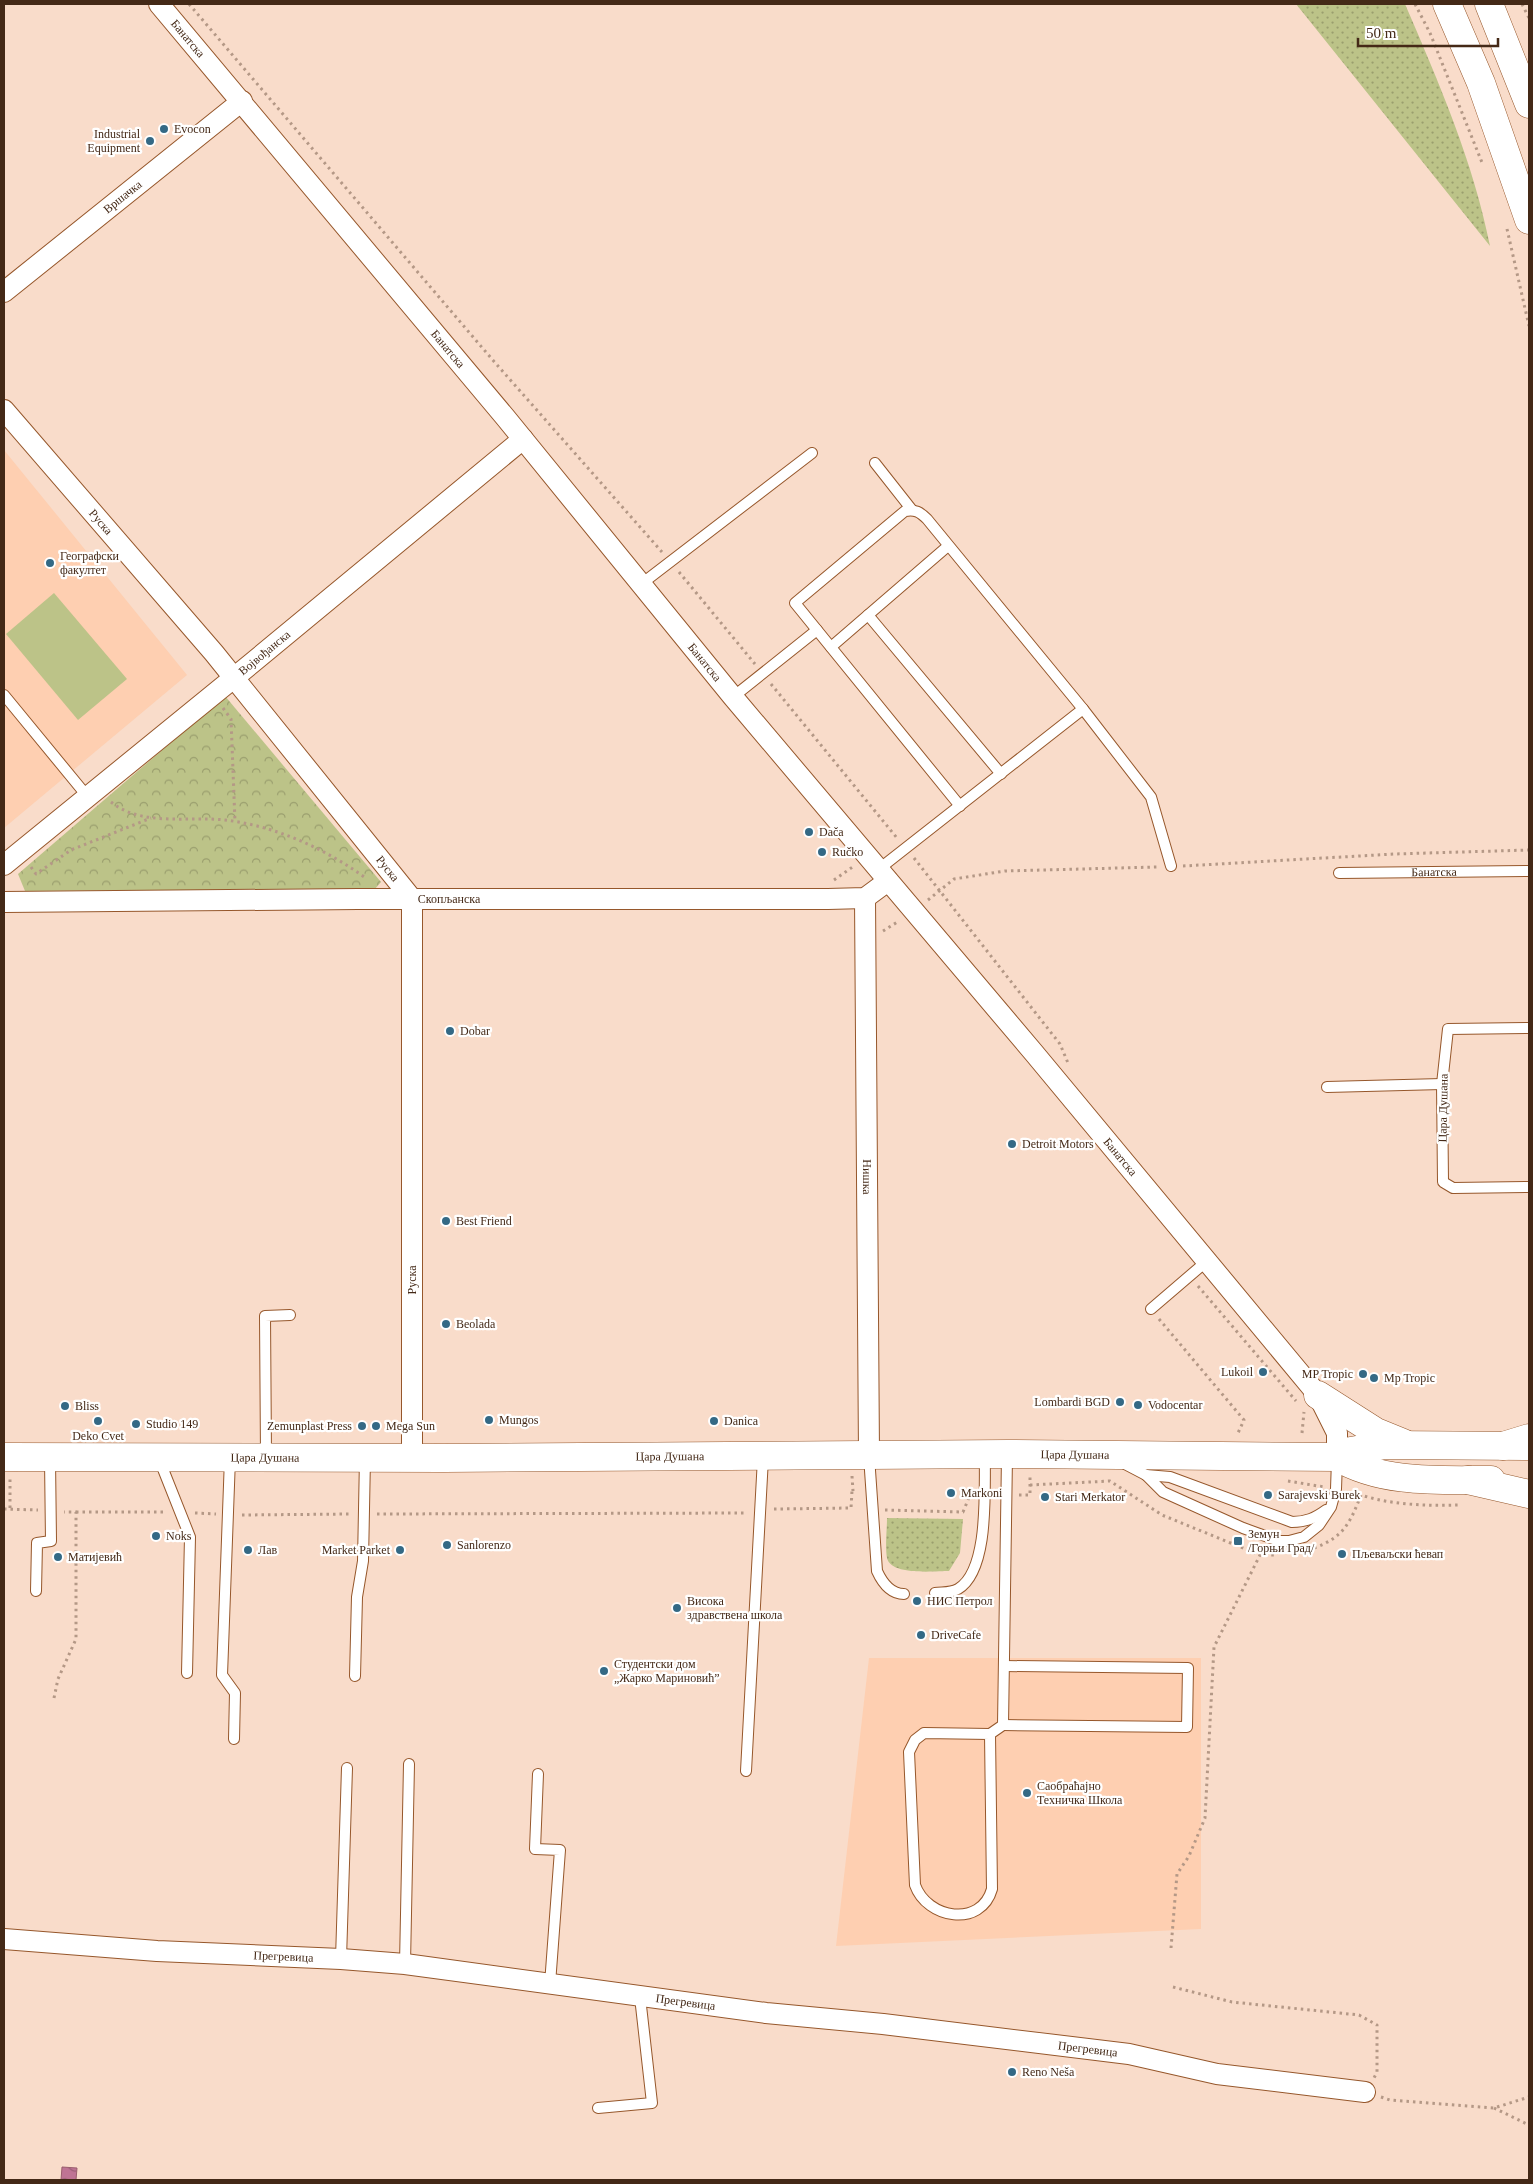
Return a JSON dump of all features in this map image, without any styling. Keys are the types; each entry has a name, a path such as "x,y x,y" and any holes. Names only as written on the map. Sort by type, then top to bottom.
{"main road":[{"path":"1447,4 1481,83 1517,221"},
{"path":"1489,4 1529,104"},
{"path":"1306,1403 1412,1445"},
{"name":"Цара Душана","path":"7,1457 412,1458 1104,1454 1337,1457 1369,1447 1412,1445 1516,1446 1529,1438"},
{"name":"Цара Душана","path":"1337,1457 1363,1470 1465,1493 1529,1480"},
{"path":"1465,1493 1529,1494"}],"street":[{"name":"Банатска","path":"159,4 523,439 733,697 913,912 1041,1060 1207,1261 1306,1403 1337,1433 1337,1457"},
{"name":"Вршачка","path":"4,292 242,102"},
{"name":"Руска","path":"4,410 234,678 412,899 412,1458"},
{"name":"Војвођанска","path":"11,858 234,678 523,439"},
{"path":"865,898 883,875"},
{"name":"Скопљанска","path":"4,902 865,898"},
{"name":"Нишка","path":"865,898 869,1455"},
{"name":"Прегревица","path":"4,1939 157,1951 341,1959 405,1964 640,1997 1129,2054 1217,2074 1365,2092"}],"lane":[{"path":"640,585 812,454"},
{"path":"875,463 912,510"},
{"path":"960,806 795,603 905,511 920,512 927,519 1083,710 1151,797 1170,866"},
{"path":"831,647 948,546"},
{"path":"868,615 1001,774"},
{"path":"733,697 817,630"},
{"path":"4,695 91,792"},
{"path":"883,875 906,849 1083,710"},
{"name":"Банатска","path":"1338,873 1529,871"},
{"name":"Цара Душана","path":"1529,1028 1448,1029 1442,1084 1443,1182 1454,1188 1529,1187"},
{"path":"1327,1087 1442,1084"},
{"path":"1150,1309 1207,1261"},
{"path":"266,1457 265,1316 290,1316"},
{"path":"935,1593 958,1589 966,1582 974,1569 980,1551 996,1454"},
{"path":"996,1454 1005,1666 1003,1725"},
{"path":"1104,1454 1146,1474 1170,1477 1292,1522 1303,1522 1315,1518 1331,1507"},
{"path":"869,1455 876,1571 882,1582 890,1590 904,1594"},
{"path":"230,1457 222,1675 235,1693 234,1739"},
{"path":"355,1676 356,1605 363,1561 365,1457"},
{"path":"746,1771 763,1457"},
{"path":"1146,1474 1163,1492 1243,1528 1280,1541 1289,1541 1304,1537 1319,1526 1331,1507 1336,1489 1337,1457"},
{"path":"36,1591 37,1543 51,1541 50,1458"},
{"path":"158,1458 190,1537 187,1673"},
{"path":"990,1734 992,1889 985,1902 974,1910 964,1914 944,1914 932,1908 924,1900 915,1885 909,1752 915,1740 924,1733 990,1734 1003,1725 1187,1727 1188,1668 1005,1666"},
{"path":"405,1964 409,1764"},
{"path":"341,1959 347,1768"},
{"path":"538,1774 535,1849 560,1850 550,1984"},
{"path":"598,2108 652,2102 640,1997"}],"path":[{"path":"189,4 526,399 670,562 762,673 940,890 1060,1044 1071,1069"},
{"path":"1415,4 1430,33 1484,167"},
{"path":"1522,4 1529,18"},
{"path":"1517,221 1529,326"},
{"path":"521,403 526,399"},
{"path":"212,695 232,719 235,822"},
{"path":"91,792 120,809 154,817 235,822 296,838 349,866 376,886 382,899"},
{"path":"11,858 36,874 72,850 154,817"},
{"path":"913,912 954,879 1005,871 1170,866 1394,854 1529,850"},
{"path":"1189,1276 1306,1403 1302,1434"},
{"path":"1150,1309 1244,1420 1238,1434"},
{"path":"7,1457 10,1508"},
{"path":"1030,1485 1110,1481 1162,1515 1260,1555 1276,1555"},
{"path":"54,1698 58,1679 76,1639 76,1514 180,1512 228,1515 746,1514 760,1509 851,1508 852,1491"},
{"path":"1308,1550 1336,1538 1349,1524 1361,1495 1376,1500 1420,1505 1465,1493"},
{"path":"1171,1948 1177,1874 1188,1856 1205,1818 1214,1648 1260,1555"},
{"path":"1174,1987 1232,2002 1359,2015 1376,2025 1377,2072 1365,2092 1390,2100 1494,2108 1529,2125"},
{"path":"1494,2108 1529,2097"}],"shaded area":[{"name":"Географски факултет","path":"4,450 187,675 4,828"},
{"name":"Саобраћајно Техничка Школа","path":"869,1658 1201,1658 1201,1929 836,1946"}],"green space":[{"path":"1296,4 1405,4 1465,153 1483,214 1490,246"},
{"path":"54,593 127,679 78,720 6,634"},
{"path":"225,696 381,882 375,889 25,891 18,874"},
{"path":"887,1518 963,1519 960,1553 949,1571 924,1572 905,1570 890,1564 886,1553"}],"water":[{"path":"62,2167 77,2168 76,2180 61,2180"}],"place":[{"name":"Evocon","path":"164,129"},
{"name":"Industrial Equipment","path":"150,141"},
{"name":"Географски факултет","path":"50,563"},
{"name":"Dača","path":"809,832"},
{"name":"Ručko","path":"822,852"},
{"name":"Dobar","path":"450,1031"},
{"name":"Detroit Motors","path":"1012,1144"},
{"name":"Best Friend","path":"446,1221"},
{"name":"Beolada","path":"446,1324"},
{"name":"Lukoil","path":"1263,1372"},
{"name":"MP Tropic","path":"1363,1374"},
{"name":"Mp Tropic","path":"1374,1378"},
{"name":"Lombardi BGD","path":"1120,1402"},
{"name":"Vodocentar","path":"1138,1405"},
{"name":"Bliss","path":"65,1406"},
{"name":"Mungos","path":"489,1420"},
{"name":"Deko Cvet","path":"98,1421"},
{"name":"Danica","path":"714,1421"},
{"name":"Studio 149","path":"136,1424"},
{"name":"Zemunplast Press","path":"362,1426"},
{"name":"Mega Sun","path":"376,1426"},
{"name":"Markoni","path":"951,1493"},
{"name":"Sarajevski Burek","path":"1268,1495"},
{"name":"Stari Merkator","path":"1045,1497"},
{"name":"Noks","path":"156,1536"},
{"name":"Земун /Горњи Град/","path":"1238,1541"},
{"name":"Sanlorenzo","path":"447,1545"},
{"name":"Лав","path":"248,1550"},
{"name":"Market Parket","path":"400,1550"},
{"name":"Пљеваљски ћевап","path":"1342,1554"},
{"name":"Матијевић","path":"58,1557"},
{"name":"НИС Петрол","path":"917,1601"},
{"name":"Висока здравствена школа","path":"677,1608"},
{"name":"DriveCafe","path":"921,1635"},
{"name":"Студентски дом „Жарко Мариновић”","path":"604,1671"},
{"name":"Саобраћајно Техничка Школа","path":"1027,1793"},
{"name":"Reno Neša","path":"1012,2072"}]}
